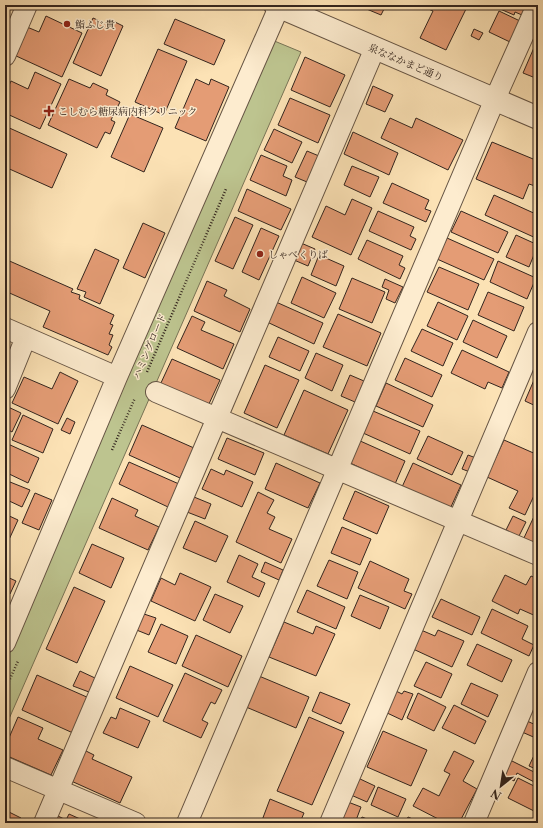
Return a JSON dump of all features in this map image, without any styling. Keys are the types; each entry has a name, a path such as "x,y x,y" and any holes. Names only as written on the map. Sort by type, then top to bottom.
{"street":[{"path":"5,56 27,5"},
{"path":"187,823 495,99 538,5"},
{"path":"5,643 117,377 277,6"},
{"name":"泉ななかまど通り","path":"277,6 538,118"},
{"path":"44,823 375,48"},
{"path":"5,328 117,377"},
{"path":"330,823 538,332"},
{"path":"5,389 26,337"},
{"path":"146,388 538,555"},
{"path":"474,823 538,672"},
{"path":"5,766 136,823"}],"path":[{"name":"ハミングロード","path":"112,451 146,388 228,183"},
{"path":"5,690 21,654"}],"green space":[{"path":"272,40 301,52 5,728 5,658"}],"building":[{"path":"357,5 386,5 381,15"},
{"path":"419,5 458,5 466,9 446,50 420,38 433,11"},
{"path":"491,5 526,5 522,15 515,12 514,15"},
{"path":"499,11 520,21 510,42 489,32"},
{"path":"46,16 82,33 62,77 14,55 27,27 39,32"},
{"path":"93,18 111,26 113,21 123,26 101,76 73,63"},
{"path":"175,19 225,40 214,65 164,44"},
{"path":"474,29 483,33 479,40 471,36"},
{"path":"536,43 538,44 538,79 523,73"},
{"path":"158,49 187,61 164,115 135,102"},
{"path":"305,57 345,75 330,107 291,90"},
{"path":"35,72 61,84 40,129 5,113 5,94 11,81 28,89"},
{"path":"69,79 90,88 93,83 108,90 106,95 120,102 111,120 115,122 110,134 105,132 97,148 48,125"},
{"path":"196,79 209,85 211,79 229,87 206,141 175,128"},
{"path":"373,86 393,95 385,112 366,104"},
{"path":"290,98 330,115 318,143 278,125"},
{"path":"130,114 163,128 144,172 111,157"},
{"path":"390,118 412,128 416,118 463,140 448,170 381,138"},
{"path":"5,126 67,154 52,188 5,167"},
{"path":"274,129 302,142 292,163 264,150"},
{"path":"353,132 398,153 389,175 344,154"},
{"path":"492,142 538,161 538,187 529,184 523,199 476,179"},
{"path":"307,151 319,156 307,182 295,177"},
{"path":"261,155 287,166 283,176 292,180 286,196 250,180"},
{"path":"352,166 379,177 370,197 344,185"},
{"path":"392,183 429,200 425,209 431,211 426,222 383,203"},
{"path":"247,189 291,209 281,230 238,211"},
{"path":"494,195 538,215 538,239 485,215"},
{"path":"352,199 372,208 351,255 312,237 326,206 345,215"},
{"path":"378,211 414,227 410,236 416,239 411,250 369,231"},
{"path":"461,211 508,232 498,253 451,232"},
{"path":"235,217 253,225 233,269 215,261"},
{"path":"143,223 165,233 145,278 123,268"},
{"name":"しゃべくりば","path":"261,228 279,236 259,280 242,272"},
{"path":"516,235 538,245 529,267 506,257"},
{"path":"447,238 494,259 484,280 437,259"},
{"path":"367,240 403,256 399,265 405,268 400,279 358,259"},
{"path":"301,243 315,249 308,266 294,260"},
{"path":"95,249 119,260 100,304 84,297 86,292 77,289"},
{"path":"319,255 344,266 336,286 311,275"},
{"path":"5,259 73,289 71,292 80,295 79,299 114,315 110,324 113,325 109,334 113,335 109,345 112,347 108,355 43,327 50,311 5,291"},
{"path":"498,261 536,278 527,299 490,282"},
{"path":"439,267 479,284 468,310 427,292"},
{"path":"302,277 336,293 324,318 291,303"},
{"path":"352,278 385,292 372,323 339,309"},
{"path":"385,279 403,287 395,303 386,299 389,290 382,287"},
{"path":"207,281 227,290 224,296 250,309 240,332 194,311"},
{"path":"488,292 524,307 514,331 478,315"},
{"path":"276,302 323,323 314,344 267,322"},
{"path":"438,302 468,316 457,340 427,326"},
{"path":"338,314 381,333 367,366 323,347"},
{"path":"192,316 205,322 201,330 234,344 223,369 177,348"},
{"path":"473,320 507,336 497,358 463,342"},
{"path":"422,329 453,343 443,366 411,351"},
{"path":"278,337 309,351 300,371 269,357"},
{"path":"462,350 509,372 502,388 488,382 485,389 451,373"},
{"path":"316,353 343,365 332,391 305,378"},
{"path":"405,358 442,375 432,397 395,380"},
{"path":"172,359 220,380 208,406 160,385"},
{"path":"265,365 299,380 277,428 244,413"},
{"path":"60,372 78,381 58,424 12,403 24,377 52,389"},
{"path":"350,375 364,381 355,402 341,396"},
{"path":"534,380 538,382 538,407 525,401"},
{"path":"386,383 433,405 423,427 376,406"},
{"path":"304,390 348,410 328,454 284,435"},
{"path":"6,406 21,413 12,432 5,428"},
{"path":"373,411 420,431 410,454 363,433"},
{"path":"23,415 53,429 43,453 12,440"},
{"path":"67,418 75,422 70,434 61,430"},
{"path":"142,425 194,448 180,478 129,455"},
{"path":"428,436 463,452 452,475 417,459"},
{"path":"227,438 264,453 255,475 218,459"},
{"path":"358,440 405,461 395,484 348,462"},
{"path":"504,440 538,455 538,487 525,515 509,508 518,491 487,477"},
{"path":"8,444 39,458 28,483 5,472 5,450"},
{"path":"468,455 476,458 470,472 462,469"},
{"path":"129,462 179,484 168,507 119,484"},
{"path":"276,463 320,483 308,508 265,489"},
{"path":"413,463 461,485 450,509 402,487"},
{"path":"211,469 224,475 226,470 253,482 242,507 202,489"},
{"path":"5,480 30,490 22,507 5,499"},
{"path":"355,491 389,506 377,534 343,519"},
{"path":"258,492 274,500 267,513 275,517 269,529 292,539 281,563 236,542"},
{"path":"35,493 52,500 39,530 22,523"},
{"path":"194,497 211,504 205,519 187,512"},
{"path":"112,498 138,510 135,516 159,527 148,550 99,528"},
{"path":"537,510 538,511 538,546 523,540"},
{"path":"5,514 18,520 7,544 5,544"},
{"path":"513,516 526,522 518,538 505,532"},
{"path":"195,521 228,536 216,562 183,548"},
{"path":"342,527 371,539 360,565 331,553"},
{"path":"92,544 124,558 111,588 79,573"},
{"path":"239,555 258,564 252,577 265,583 259,597 227,582"},
{"path":"329,560 358,572 347,599 317,586"},
{"path":"370,561 409,579 404,591 412,594 405,609 358,588"},
{"path":"265,562 283,570 279,580 261,572"},
{"path":"180,573 211,587 195,621 151,601 161,578 175,585"},
{"path":"505,575 526,585 531,576 538,579 538,617 520,609 518,614 492,601"},
{"path":"5,576 16,581 10,594 5,592"},
{"path":"74,587 105,601 77,663 46,649"},
{"path":"307,590 345,607 336,629 297,612"},
{"path":"215,594 243,606 230,633 203,620"},
{"path":"360,595 389,607 380,629 351,616"},
{"path":"441,599 480,617 472,635 432,617"},
{"path":"492,609 528,626 522,639 534,645 529,656 481,633"},
{"path":"141,613 156,618 149,635 134,629"},
{"path":"284,622 313,634 316,626 335,634 316,676 269,657"},
{"path":"161,624 188,636 176,664 148,652"},
{"path":"421,630 435,636 438,630 464,641 452,667 413,649"},
{"path":"196,635 242,656 228,687 182,666"},
{"path":"477,644 512,660 502,682 467,665"},
{"path":"426,662 452,674 441,698 414,686"},
{"path":"130,666 173,685 158,717 116,698"},
{"path":"80,671 95,678 89,692 73,686"},
{"path":"185,673 222,690 215,704 211,702 202,720 208,723 201,738 163,721"},
{"path":"37,675 89,698 73,733 22,710"},
{"path":"259,676 309,697 296,728 246,707"},
{"path":"471,683 498,695 488,717 461,704"},
{"path":"394,690 402,694 404,691 413,694 402,720 385,712"},
{"path":"320,692 350,704 341,724 312,711"},
{"path":"418,693 446,707 434,731 407,718"},
{"path":"454,705 486,721 475,744 442,728"},
{"path":"120,708 150,721 138,748 103,733 111,717 116,719"},
{"path":"18,717 43,728 38,739 63,750 51,775 5,755 5,747"},
{"path":"309,717 344,732 312,805 277,791"},
{"path":"527,721 538,726 538,739 522,732"},
{"path":"383,731 427,750 411,786 367,767"},
{"path":"538,747 538,770 529,766"},
{"path":"82,749 94,755 92,759 132,777 120,803 69,780"},
{"path":"454,751 474,761 463,781 477,789 459,823 446,823 413,806 423,788 439,796 450,774 444,771"},
{"path":"508,759 538,774 538,784 517,773 514,781 501,774"},
{"path":"358,778 375,786 367,802 351,795"},
{"path":"518,778 538,788 538,813 508,798"},
{"path":"378,787 406,799 398,817 371,805"},
{"path":"270,799 304,813 301,820 308,823 261,823"},
{"path":"348,802 361,807 355,823 341,819"},
{"path":"5,810 21,818 19,823 5,823"},
{"path":"69,814 89,823 55,823 58,816 66,820"},
{"path":"362,817 377,823 359,823"},
{"path":"408,817 422,823 405,823"}],"place":[{"name":"鮨ふじ貴","path":"67,24"},
{"name":"こしむら糖尿病内科クリニック","path":"49,111"},
{"name":"しゃべくりば","path":"260,254"}]}
